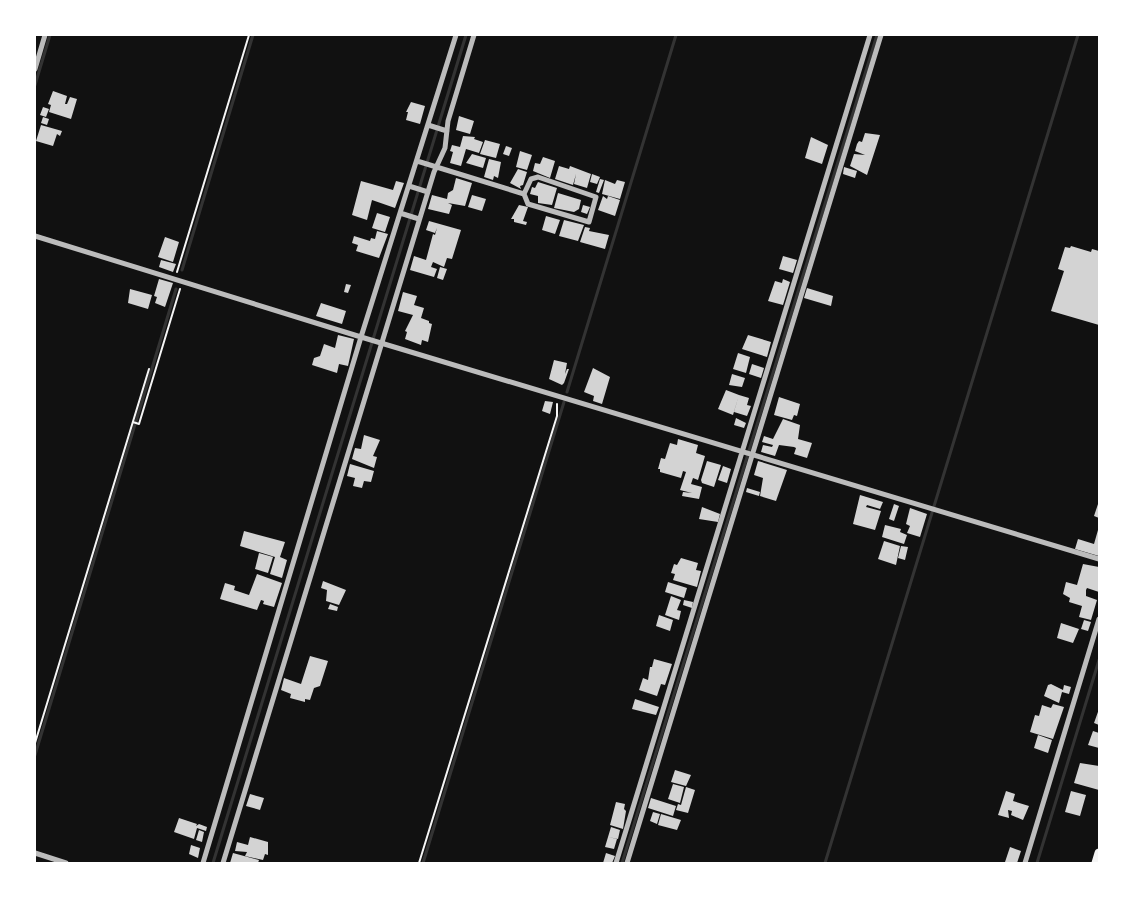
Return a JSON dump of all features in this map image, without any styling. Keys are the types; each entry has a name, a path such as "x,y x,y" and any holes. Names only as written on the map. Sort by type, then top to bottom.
{"highway":[{"path":"1096,863 1099,853"}],"street":[{"path":"35,69 45,35"},
{"path":"203,863 456,35"},
{"path":"223,863 378,342 417,218 444,148 444,130 474,35"},
{"path":"627,863 870,35"},
{"path":"616,863 882,35"},
{"path":"428,125 444,130"},
{"path":"417,161 524,194"},
{"path":"538,177 596,197 589,222 528,204 524,194 531,179 538,177"},
{"path":"409,186 428,192"},
{"path":"400,214 417,218"},
{"path":"35,236 364,338 1099,559"},
{"path":"1025,863 1099,619"},
{"path":"35,854 66,863"}],"path":[{"path":"175,279 249,35"},
{"path":"35,743 183,281"},
{"path":"136,423 149,369"},
{"path":"419,863 557,416 556,396"}],"building":[{"path":"53,91 67,96 65,104 67,104 70,97 77,99 71,119 49,112 51,105 48,104"},
{"path":"411,102 425,106 420,124 406,120 408,112 406,112"},
{"path":"43,107 49,109 46,117 40,115"},
{"path":"459,116 474,121 470,134 456,130"},
{"path":"43,117 49,119 47,125 41,123"},
{"path":"41,125 62,131 60,136 57,134 53,146 36,141"},
{"path":"865,133 880,135 867,175 850,166 854,154 865,155 855,151 859,141 862,142"},
{"path":"463,136 475,137 474,139 483,142 479,153 466,149 461,166 450,163 453,152 450,151 452,145 460,147"},
{"path":"811,137 828,145 822,164 805,158"},
{"path":"485,140 500,144 496,158 480,154"},
{"path":"506,146 512,148 509,156 503,154"},
{"path":"520,151 532,155 527,170 516,167"},
{"path":"472,154 486,158 483,168 466,163"},
{"path":"543,157 555,161 550,178 533,171 535,163 540,164"},
{"path":"489,159 501,162 498,178 494,176 493,180 484,177"},
{"path":"559,166 569,169 570,166 591,174 587,188 574,184 576,174 573,185 555,179"},
{"path":"844,167 857,171 855,178 843,174"},
{"path":"518,169 527,172 523,185 520,186 521,189 510,183"},
{"path":"592,174 600,177 597,184 590,182"},
{"path":"456,178 472,183 465,206 448,203 452,205 449,214 428,209 432,195 447,199 448,193 453,190"},
{"path":"600,179 604,180 599,193 596,192"},
{"path":"605,180 615,184 617,180 625,182 620,199 602,194"},
{"path":"361,181 393,190 396,181 404,183 395,208 372,200 367,220 352,215"},
{"path":"538,182 557,188 552,205 538,203 538,196 530,194 532,187 535,188"},
{"path":"558,193 581,200 579,209 574,212 554,208"},
{"path":"472,195 486,199 482,211 468,207"},
{"path":"603,196 607,199 608,196 620,200 615,216 598,210"},
{"path":"519,205 528,207 523,221 527,222 526,225 514,222 514,219 511,219"},
{"path":"583,205 590,207 587,214 581,212"},
{"path":"377,213 390,217 385,232 372,228"},
{"path":"546,216 560,220 555,234 542,230"},
{"path":"564,220 584,225 578,241 559,236"},
{"path":"429,221 461,230 452,259 447,258 444,267 433,262 431,267 437,269 434,277 410,270 414,256 426,260 433,234 435,235 437,228 435,233 426,230"},
{"path":"585,227 590,228 589,231 609,235 605,249 580,242"},
{"path":"377,231 388,234 379,258 356,251 358,245 352,243 354,236 370,241 371,238 375,239"},
{"path":"165,237 179,242 173,262 158,257"},
{"path":"1071,246 1091,252 1092,249 1099,251 1099,325 1051,311 1064,271 1058,269 1065,247 1070,248"},
{"path":"783,256 797,260 793,273 779,269"},
{"path":"161,260 176,264 173,272 159,267"},
{"path":"440,267 447,269 443,280 437,278"},
{"path":"159,279 173,283 165,307 155,303 157,297 154,296"},
{"path":"783,279 790,282 783,305 768,301 775,281 782,283"},
{"path":"346,284 351,285 348,293 344,292"},
{"path":"807,288 833,296 831,306 804,298"},
{"path":"130,289 152,295 148,309 128,303"},
{"path":"403,292 417,296 414,305 424,308 421,318 432,324 428,342 422,340 421,345 405,339 407,332 405,331 413,315 398,311"},
{"path":"321,303 346,311 342,324 316,316"},
{"path":"338,335 354,339 348,366 339,364 337,373 312,365 314,358 320,356 324,344 335,348"},
{"path":"748,335 771,342 767,357 742,349"},
{"path":"738,353 750,357 746,373 733,369"},
{"path":"554,360 567,363 565,374 567,369 569,369 562,385 549,379"},
{"path":"752,364 764,368 761,378 749,374"},
{"path":"593,368 610,377 602,404 593,401 594,396 584,392"},
{"path":"732,374 745,378 742,387 729,385"},
{"path":"726,390 739,395 733,415 718,409"},
{"path":"739,395 749,398 747,405 751,406 747,416 734,412"},
{"path":"779,397 800,404 797,416 794,415 792,420 774,415"},
{"path":"545,401 553,402 550,414 542,411"},
{"path":"736,418 746,423 744,428 734,425"},
{"path":"783,419 800,425 798,439 812,443 807,458 794,454 796,448 794,447 779,445 775,456 761,452 763,445 772,447 773,445 762,442 764,436 773,439"},
{"path":"364,435 380,440 373,456 377,457 374,468 352,459 355,448 361,449"},
{"path":"678,439 698,445 696,453 705,456 698,480 693,478 691,484 702,487 699,499 682,496 683,492 692,493 680,490 686,472 683,471 681,478 660,472 660,469 658,469 661,458 665,459 670,443 677,445"},
{"path":"707,461 721,465 714,487 702,483 701,480"},
{"path":"758,461 787,470 776,501 760,496 763,478 754,475"},
{"path":"350,464 374,471 371,482 364,481 362,488 353,486 355,478 347,476"},
{"path":"723,466 731,469 727,483 718,480"},
{"path":"747,488 760,492 759,496 746,492"},
{"path":"860,495 883,502 880,509 867,505 866,507 881,511 875,530 853,524"},
{"path":"1099,501 1099,518 1094,516"},
{"path":"894,504 899,506 894,521 889,519"},
{"path":"702,507 720,514 718,522 699,519"},
{"path":"910,508 927,514 920,537 907,533 910,526 906,524"},
{"path":"885,525 901,529 900,532 907,535 904,544 882,537"},
{"path":"1098,530 1099,556 1075,549 1078,539 1094,544"},
{"path":"244,531 285,542 280,557 287,560 282,578 270,574 275,557 240,546"},
{"path":"884,541 900,546 896,565 878,559"},
{"path":"901,546 908,547 905,560 898,558"},
{"path":"259,553 273,557 268,573 255,569"},
{"path":"681,558 698,563 696,570 701,571 697,587 673,580 675,574 671,573 674,564 677,565"},
{"path":"1083,564 1099,567 1099,592 1087,588 1086,590 1086,596 1097,600 1091,620 1079,617 1082,606 1069,602 1070,598 1063,594 1066,582 1077,585"},
{"path":"257,574 282,583 274,607 263,604 264,601 261,600 257,610 220,599 225,583 235,586 234,590 249,595"},
{"path":"323,581 346,590 339,605 326,601 327,590 321,588"},
{"path":"668,582 687,588 684,598 665,592"},
{"path":"671,596 681,600 677,610 681,611 679,620 665,615"},
{"path":"684,600 693,602 692,608 683,605"},
{"path":"330,604 338,607 337,611 328,609"},
{"path":"659,615 673,620 670,631 656,626"},
{"path":"1084,620 1091,622 1088,631 1081,629"},
{"path":"1061,623 1079,629 1073,643 1057,638"},
{"path":"310,656 328,661 320,686 314,688 310,700 305,699 305,702 290,698 291,694 281,690 284,678 301,684"},
{"path":"654,659 672,664 665,685 661,684 657,696 639,690 643,678 648,680 650,667 652,667"},
{"path":"1051,684 1063,690 1064,685 1071,687 1069,694 1062,692 1059,703 1044,696 1048,685"},
{"path":"635,699 659,707 656,715 632,709"},
{"path":"1053,704 1064,707 1053,739 1030,732 1035,715 1039,716 1042,705 1051,708"},
{"path":"1099,709 1099,725 1094,723"},
{"path":"1093,731 1099,733 1099,748 1088,745"},
{"path":"1038,735 1052,740 1048,753 1034,748"},
{"path":"1080,763 1099,766 1099,790 1074,783"},
{"path":"675,770 691,775 686,786 671,782"},
{"path":"673,784 684,787 680,803 668,799"},
{"path":"686,787 695,790 688,813 676,810 678,804 681,805"},
{"path":"1006,791 1015,794 1013,801 1029,806 1023,820 1011,815 1012,811 1008,810 1009,818 998,815"},
{"path":"1071,791 1086,795 1080,816 1065,812"},
{"path":"250,794 264,798 260,810 246,806"},
{"path":"651,798 676,806 673,816 648,808"},
{"path":"616,802 625,804 624,809 626,811 623,829 610,825"},
{"path":"653,812 660,814 657,824 650,821"},
{"path":"661,814 681,820 677,830 658,825"},
{"path":"179,818 197,824 196,826 199,824 207,827 206,831 197,828 194,839 174,832"},
{"path":"611,827 620,830 618,839 608,837"},
{"path":"199,830 204,832 202,842 196,840"},
{"path":"250,837 268,842 268,855 265,854 263,860 245,856 247,852 235,851 237,842 248,845"},
{"path":"608,837 617,839 614,849 605,847"},
{"path":"191,845 200,848 198,858 189,854"},
{"path":"1010,847 1021,851 1017,863 1005,862"},
{"path":"233,853 259,860 258,863 230,863"},
{"path":"606,853 615,856 612,863 603,863"}],"waterway":[{"path":"35,85 50,35"},
{"path":"182,270 253,35"},
{"path":"213,863 466,35"},
{"path":"567,392 676,35"},
{"path":"622,863 877,35"},
{"path":"825,863 1078,35"},
{"path":"35,755 176,289"},
{"path":"423,863 564,402"},
{"path":"1037,863 1099,660"}]}
